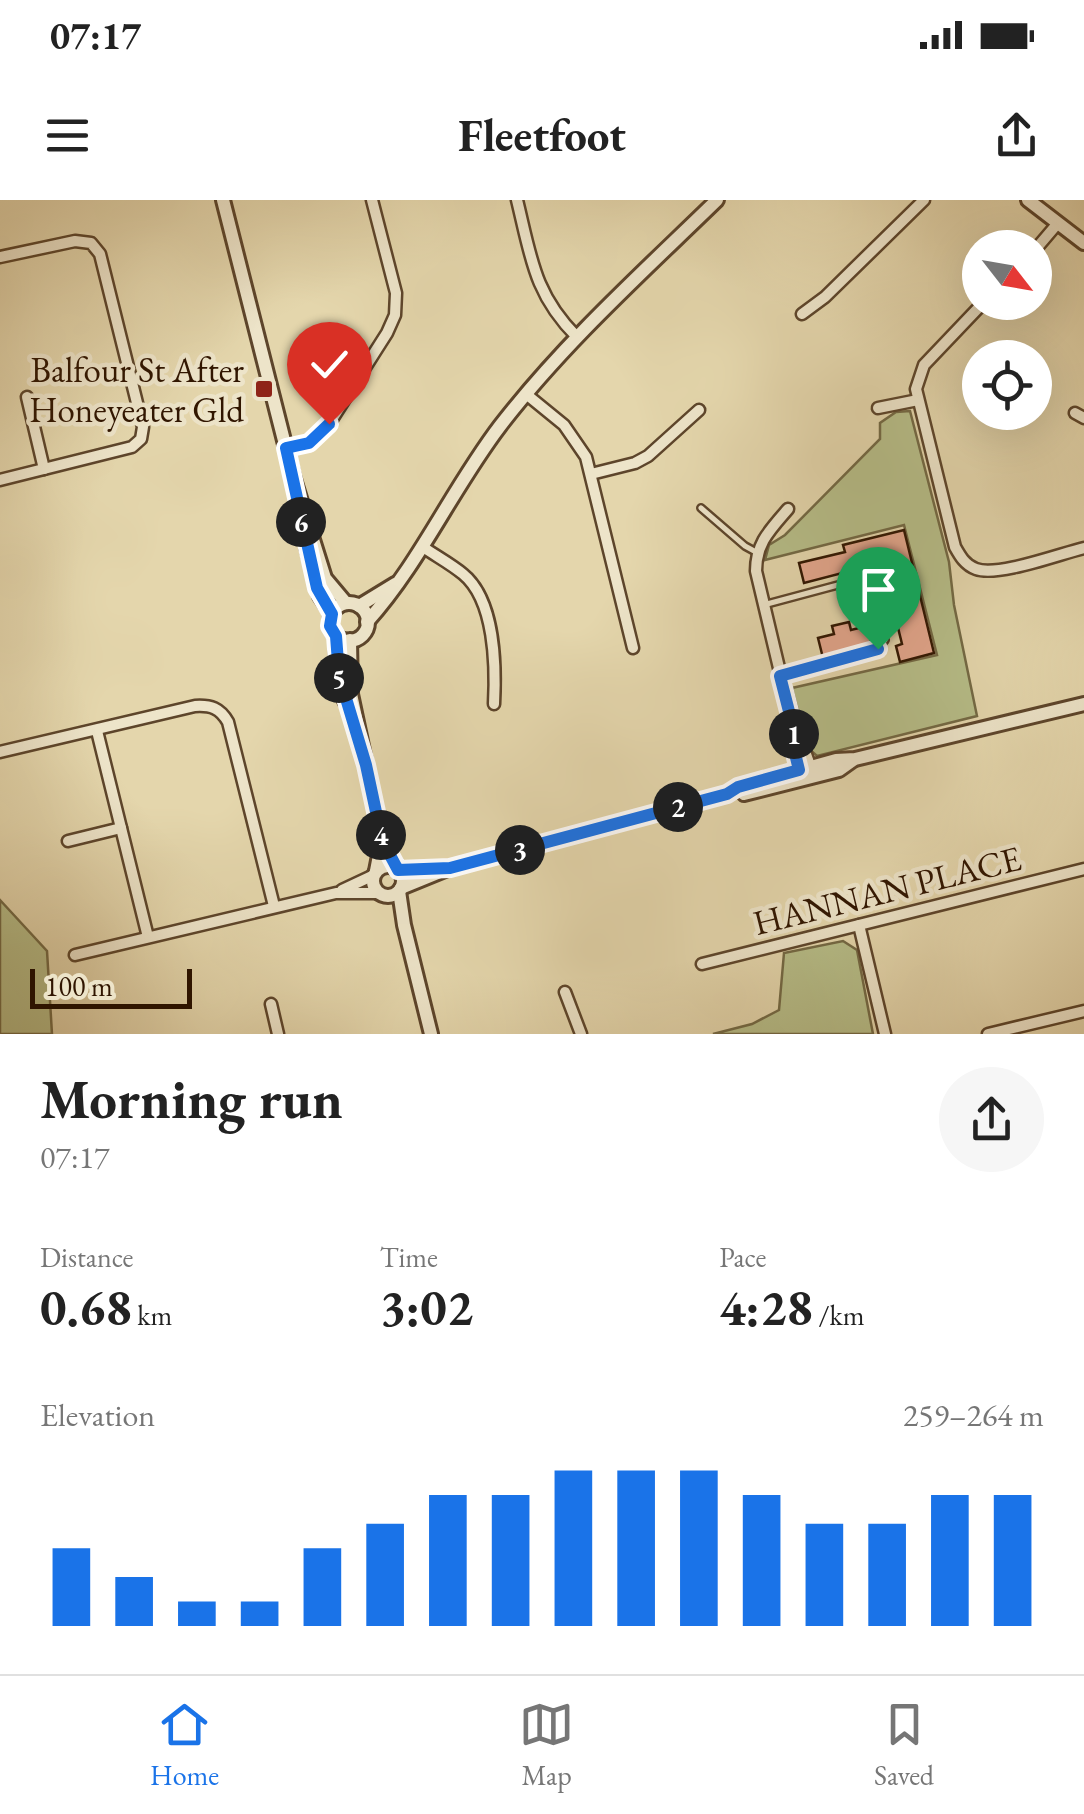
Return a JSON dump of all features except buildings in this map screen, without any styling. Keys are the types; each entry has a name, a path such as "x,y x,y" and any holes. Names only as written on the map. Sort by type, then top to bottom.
{"street":[{"path":"224,200 293,476 325,578 368,622"},
{"path":"286,448 309,443 329,424 394,315 396,293 372,200"},
{"path":"517,200 540,288 552,311 578,337"},
{"path":"343,638 364,633 486,446 526,394 717,200"},
{"path":"802,314 924,200"},
{"path":"1028,200 1084,242"},
{"path":"1052,230 1058,223"},
{"path":"0,256 75,241 91,243 100,254 142,427 141,439 132,447 0,480"},
{"path":"967,320 924,364 916,389 955,547 962,560 976,570 994,570 1084,548"},
{"path":"526,394 578,442 591,474 633,648"},
{"path":"27,397 44,469"},
{"path":"878,408 918,400"},
{"path":"591,474 648,456 698,410"},
{"path":"293,476 317,588 332,614 330,626 343,638 382,840 403,880 400,890 404,925 431,1034"},
{"path":"788,509 762,539 756,552 756,571 794,731 793,745 806,773"},
{"path":"422,547 464,575 476,588 484,607 496,666 494,704"},
{"path":"332,614 398,583"},
{"path":"75,956 336,893 392,896 450,868 727,794 738,787 806,773 836,760 856,759 1084,704"},
{"path":"0,752 195,706 207,705 224,714 274,906"},
{"path":"96,731 148,937"},
{"path":"68,842 122,828"},
{"path":"382,840 373,885 404,925"},
{"path":"336,893 386,866 450,868"},
{"name":"HANNAN PLACE","path":"702,964 1084,869"},
{"path":"859,924 885,1034"},
{"path":"564,992 582,1034"},
{"path":"271,1004 278,1034"},
{"path":"988,1034 1084,1011"}],"lane":[{"path":"701,508 756,552"},
{"path":"764,605 864,578 874,584 884,640 878,649 780,676"}],"green space":[{"path":"910,411 949,562 977,716 817,756 808,748 792,688 937,655 904,525 765,560 769,545 785,535 880,439 880,423 896,412"},
{"path":"0,900 47,951 52,1034 0,1034"},
{"path":"843,941 857,950 873,1034 713,1034 752,1024 779,1010 784,953"}],"place":[{"name":"Balfour St After Honeyeater Gld","path":"264,389"}],"route":[{"path":"329,424 309,443 286,448 317,588 332,614 330,626 336,636 339,675 366,765 382,840 398,870 450,868 727,794 738,787 799,770 780,676 878,649"}]}
